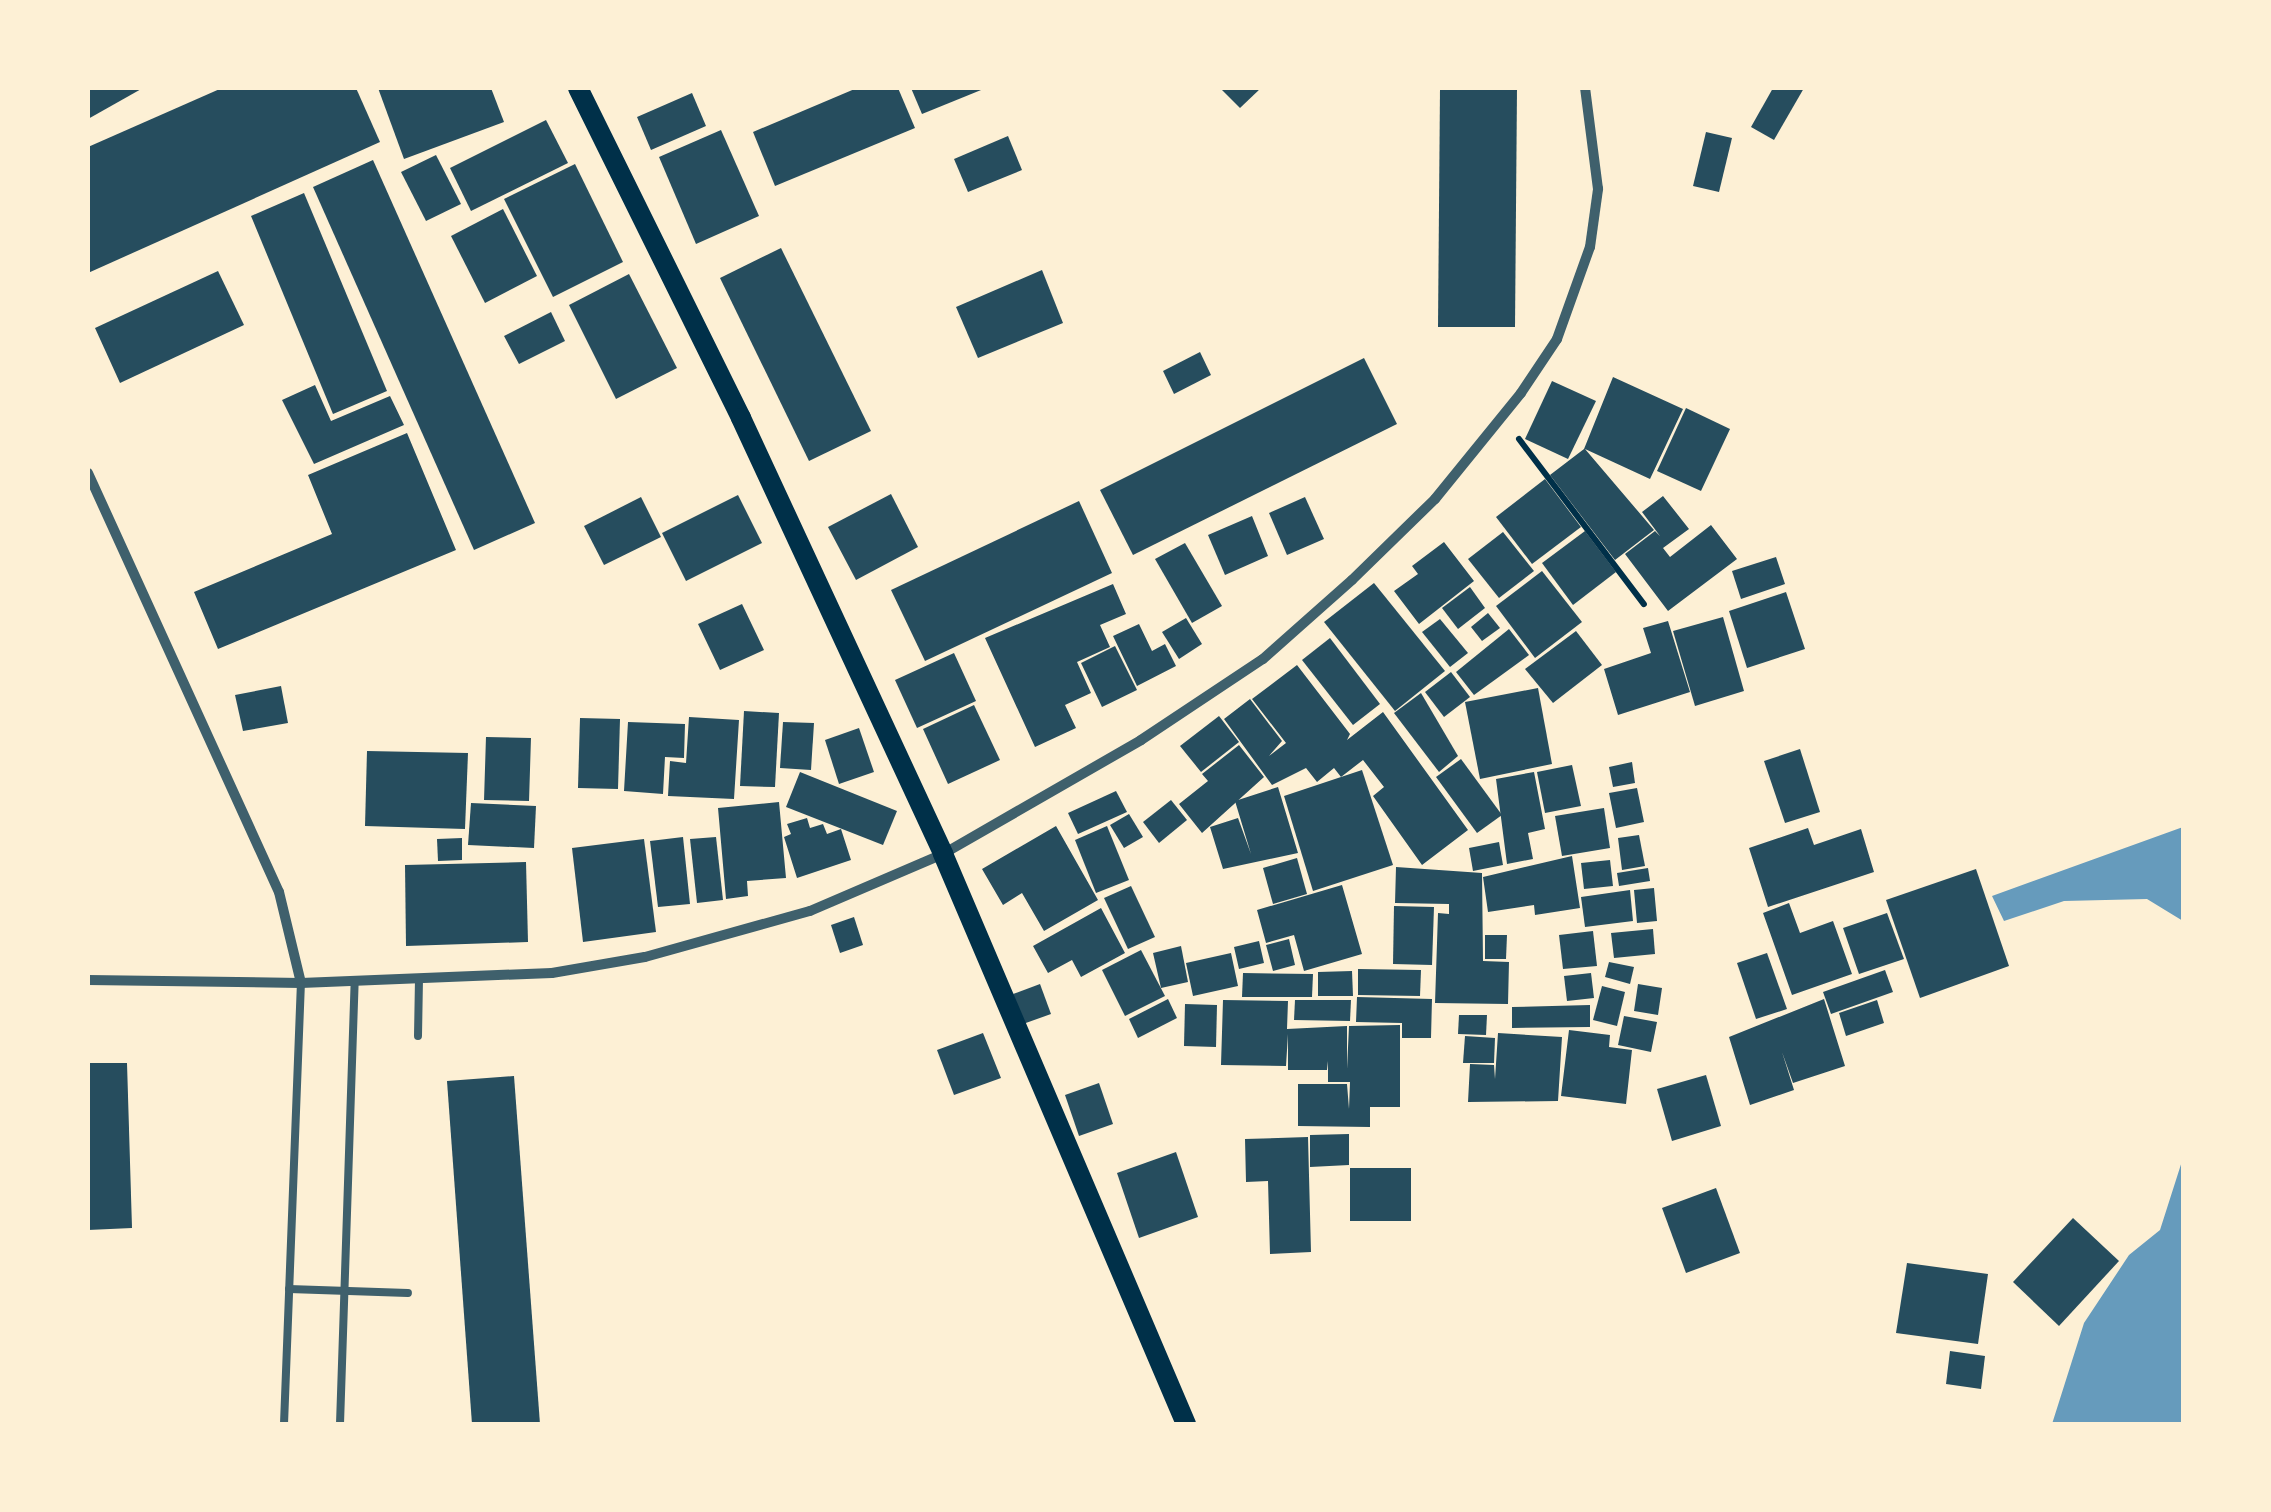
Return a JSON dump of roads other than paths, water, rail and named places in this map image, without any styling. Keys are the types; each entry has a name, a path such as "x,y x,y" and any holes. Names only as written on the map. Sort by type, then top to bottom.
{"main road":[{"path":"578,88 742,418 943,854 1186,1424"}],"street":[{"path":"88,980 301,983 552,973 645,957 810,910 943,854 1141,740 1263,659 1435,499 1503,418 1557,339 1590,246 1598,189 1585,88"},
{"path":"88,474 279,892 301,983"}],"lane":[{"path":"418,1036 419,978"},
{"path":"340,1424 355,980"},
{"path":"284,1424 301,983"},
{"path":"289,1290 408,1293"}],"water":[{"path":"2183,827 2183,921 2147,899 2064,901 2004,921 1992,896"},
{"path":"2183,1158 2183,1424 2052,1424 2084,1323 2129,1255 2160,1230"}]}
